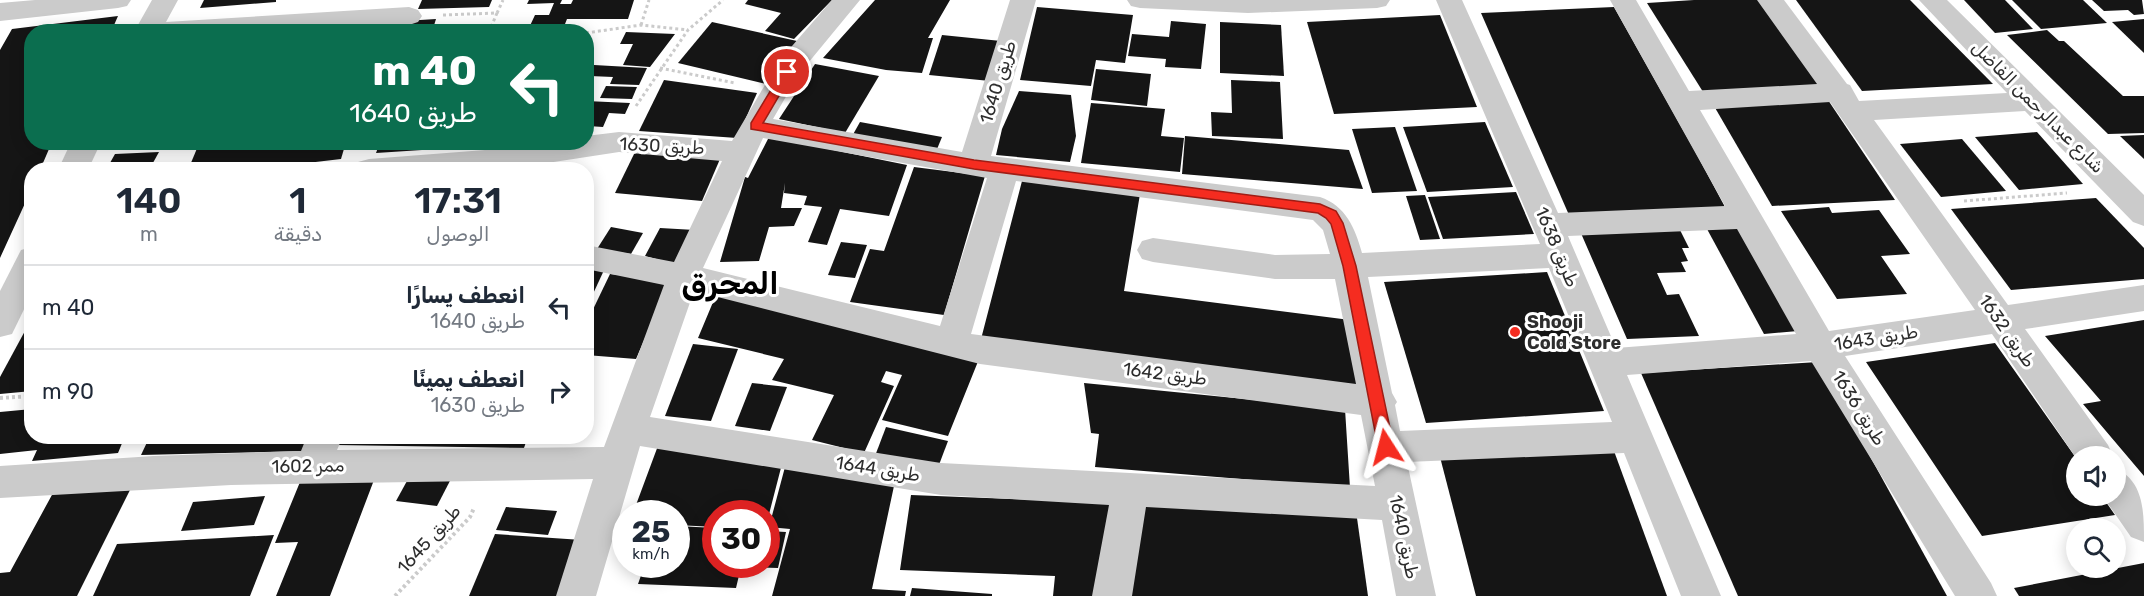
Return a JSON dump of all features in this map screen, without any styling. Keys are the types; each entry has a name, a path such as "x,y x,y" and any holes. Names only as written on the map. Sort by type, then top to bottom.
{"street":[{"path":"0,12 118,0"},
{"path":"152,24 165,0"},
{"path":"576,596 627,429 682,276 748,139 774,91 813,36 847,0"},
{"name":"طريق 1640","path":"989,167 1023,0"},
{"path":"1140,0 1248,5 1377,0"},
{"name":"طريق 1638","path":"1449,0 1554,240 1701,596"},
{"name":"طريق 1636","path":"1623,0 1820,346 1977,596"},
{"name":"طريق 1632","path":"1770,0 1847,101 2089,446"},
{"name":"شارع عبدالرحمن الفاضل","path":"1932,0 2144,214"},
{"path":"281,24 409,16"},
{"path":"1681,101 2032,101"},
{"name":"طريق 1640","path":"748,139 1320,209 1331,215 1337,223 1349,266 1416,596"},
{"name":"طريق 1630","path":"594,146 619,142 748,139"},
{"name":"طريق 1630","path":"472,162 563,150"},
{"path":"952,342 989,167"},
{"path":"1153,250 1275,267 1349,266 1747,217"},
{"path":"594,259 682,276"},
{"path":"0,324 24,275"},
{"name":"طريق 1642","path":"682,276 980,350 1378,402"},
{"name":"طريق 1643","path":"1606,363 1820,346 2144,298"},
{"name":"طريق 1644","path":"627,429 941,479 1397,504"},
{"path":"1386,447 1636,437"},
{"name":"ممر 1602","path":"0,482 319,451 492,464 616,464"},
{"path":"1112,596 1130,489"},
{"path":"2126,500 2144,525"}],"path":[{"path":"492,24 503,0"},
{"path":"641,25 649,0"},
{"path":"619,142 638,101 660,68 688,30 723,0"},
{"path":"409,16 497,13"},
{"path":"594,32 641,25 688,30"},
{"path":"660,68 774,91"},
{"path":"1920,204 2119,189"},
{"path":"0,398 24,396"},
{"name":"طريق 1645","path":"395,596 470,517 492,464"}],"building":[{"path":"204,0 276,0 276,2 200,8"},
{"path":"422,0 492,0 489,7 418,9"},
{"path":"529,0 562,0 560,4 571,4 573,0 634,0 628,19 567,19 565,24 531,24 535,15 549,15 554,3 527,4"},
{"path":"748,0 832,0 794,39 765,31 781,13 745,4"},
{"path":"875,0 950,0 928,38 933,38 922,73 886,70 823,58"},
{"path":"1760,0 1823,88 1705,95 1647,3"},
{"path":"1796,0 1910,0 1993,84 1862,91"},
{"path":"1964,0 2005,0 2033,29 1995,33"},
{"path":"2012,0 2083,0 2107,23 2041,29"},
{"path":"2092,0 2142,0 2144,14 2134,15 2128,10 2104,11"},
{"path":"1037,7 1133,15 1125,63 1096,60 1091,86 1020,80"},
{"path":"1614,7 1725,207 1569,215 1481,13"},
{"path":"1440,15 1477,107 1334,114 1307,22"},
{"path":"118,16 114,24 53,24"},
{"path":"436,19 434,24 357,24"},
{"path":"2144,19 2144,53 2112,22"},
{"path":"1171,21 1206,24 1201,69 1165,67 1166,59 1128,56 1132,34 1169,37"},
{"path":"712,22 797,41 766,84 678,63"},
{"path":"1220,22 1281,25 1284,76 1220,73"},
{"path":"24,28 24,150 49,150 43,162 24,162 24,206 0,258 0,50 12,29"},
{"path":"2047,30 2059,41 2064,41 2123,96 2144,96 2144,133 2108,134 2007,35"},
{"path":"626,32 675,34 650,67 623,65 633,44 620,44"},
{"path":"942,35 1001,41 990,81 929,75"},
{"path":"815,64 879,76 845,133 779,119"},
{"path":"594,65 647,68 639,85 610,84 613,77 594,76"},
{"path":"1096,69 1151,74 1147,106 1091,100"},
{"path":"664,80 757,93 737,138 639,131"},
{"path":"1231,80 1280,82 1283,139 1212,136 1211,112 1232,113"},
{"path":"606,86 637,87 632,99 600,98"},
{"path":"1019,91 1071,95 1076,136 1070,162 996,155 1002,129"},
{"path":"1828,100 1895,200 1772,206 1714,106"},
{"path":"594,101 630,103 625,114 609,113 603,127 594,126"},
{"path":"1091,103 1165,109 1161,136 1184,138 1180,172 1081,163"},
{"path":"860,122 942,137 935,154 851,138"},
{"path":"1485,122 1513,187 1427,192 1403,127"},
{"path":"1395,127 1417,191 1372,193 1352,129"},
{"path":"2037,132 2083,184 2019,190 1975,137"},
{"path":"2144,135 2144,159 2120,136"},
{"path":"1185,136 1349,150 1363,189 1182,174"},
{"path":"769,137 907,165 889,216 840,209 827,245 808,242 822,207 804,205 807,196 784,193 785,183 781,208 802,208 794,226 769,227 759,261 720,262 745,177 748,178"},
{"path":"1962,139 2006,191 1941,197 1900,144"},
{"path":"196,150 344,150 341,159 316,162 191,162"},
{"path":"377,150 422,150 376,153"},
{"path":"159,152 153,162 110,162 115,154"},
{"path":"635,152 720,159 702,201 615,193"},
{"path":"914,167 985,176 944,315 850,302 870,249 884,251"},
{"path":"1022,181 1140,194 1124,291 1350,320 1360,392 980,343"},
{"path":"1516,192 1534,234 1443,239 1428,197"},
{"path":"1425,195 1440,239 1420,240 1406,196"},
{"path":"2096,198 2144,248 2144,279 2011,290 1951,209"},
{"path":"1829,207 1832,213 1879,210 1910,254 1881,256 1907,294 1837,299 1781,211"},
{"path":"611,227 643,233 631,254 597,249"},
{"path":"1739,227 1798,331 1764,334 1707,229"},
{"path":"660,228 695,230 679,265 645,256"},
{"path":"1680,230 1689,248 1682,248 1688,261 1681,262 1686,272 1657,273 1667,295 1679,294 1699,336 1627,339 1580,231"},
{"path":"841,242 867,245 855,278 828,275"},
{"path":"594,267 605,268 594,292"},
{"path":"1547,272 1604,411 1426,423 1384,282"},
{"path":"610,274 670,280 636,359 594,356 594,307"},
{"path":"716,295 979,359 948,436 882,420 902,375 886,371 881,382 894,386 864,453 812,440 834,395 772,380 784,359 698,338"},
{"path":"2144,320 2144,476 2126,455 2126,446 2119,446 2083,404 2101,401 2045,336"},
{"path":"24,333 24,392 0,394 0,377"},
{"path":"1995,343 2068,446 2066,506 2109,506 2115,515 2096,518 2066,518 2066,523 1982,536 1866,362"},
{"path":"693,344 738,349 711,421 665,416"},
{"path":"1818,362 1947,596 1738,596 1641,373"},
{"path":"752,383 787,387 770,431 735,426"},
{"path":"1084,383 1345,409 1350,488 1095,467 1099,434 1091,433"},
{"path":"24,410 24,444 122,444 118,453 32,461 37,450 0,454 0,412"},
{"path":"886,427 948,441 937,470 875,456"},
{"path":"659,443 783,460 773,500 702,500 702,526 690,526 690,500 638,500"},
{"path":"146,444 308,444 305,451 141,455"},
{"path":"337,444 525,444 524,448"},
{"path":"1614,451 1667,596 1476,596 1440,457"},
{"path":"785,467 894,486 872,589 906,591 905,596 772,596 777,578 780,578 780,566 790,529 780,528 780,500 776,500"},
{"path":"413,470 453,475 437,506 396,501"},
{"path":"374,480 330,596 276,596 298,542 275,543 300,482"},
{"path":"130,490 77,596 0,596 0,573 10,572 53,493"},
{"path":"911,495 1116,503 1103,596 1053,596 1055,576 900,570"},
{"path":"265,496 254,525 181,531 193,502"},
{"path":"1139,503 1356,511 1368,596 1128,596"},
{"path":"506,507 557,511 548,535 496,530"},
{"path":"690,527 702,527 702,578 738,578 736,588 638,584 640,578 690,578"},
{"path":"780,532 786,532 780,559"},
{"path":"495,534 582,540 561,596 469,596"},
{"path":"274,535 250,596 93,596 117,544"},
{"path":"2144,563 2144,596 2019,596 2014,588 2066,578 2126,578 2126,566"},
{"path":"912,588 992,594 992,596 910,596"}],"place":[{"name":"Shooji Cold Store","path":"1515,332"}],"district":[{"name":"المحرق","path":"730,284"}],"route":[{"path":"787,72 755,126 974,165 1320,209 1331,215 1337,223 1349,266 1386,447"}]}
